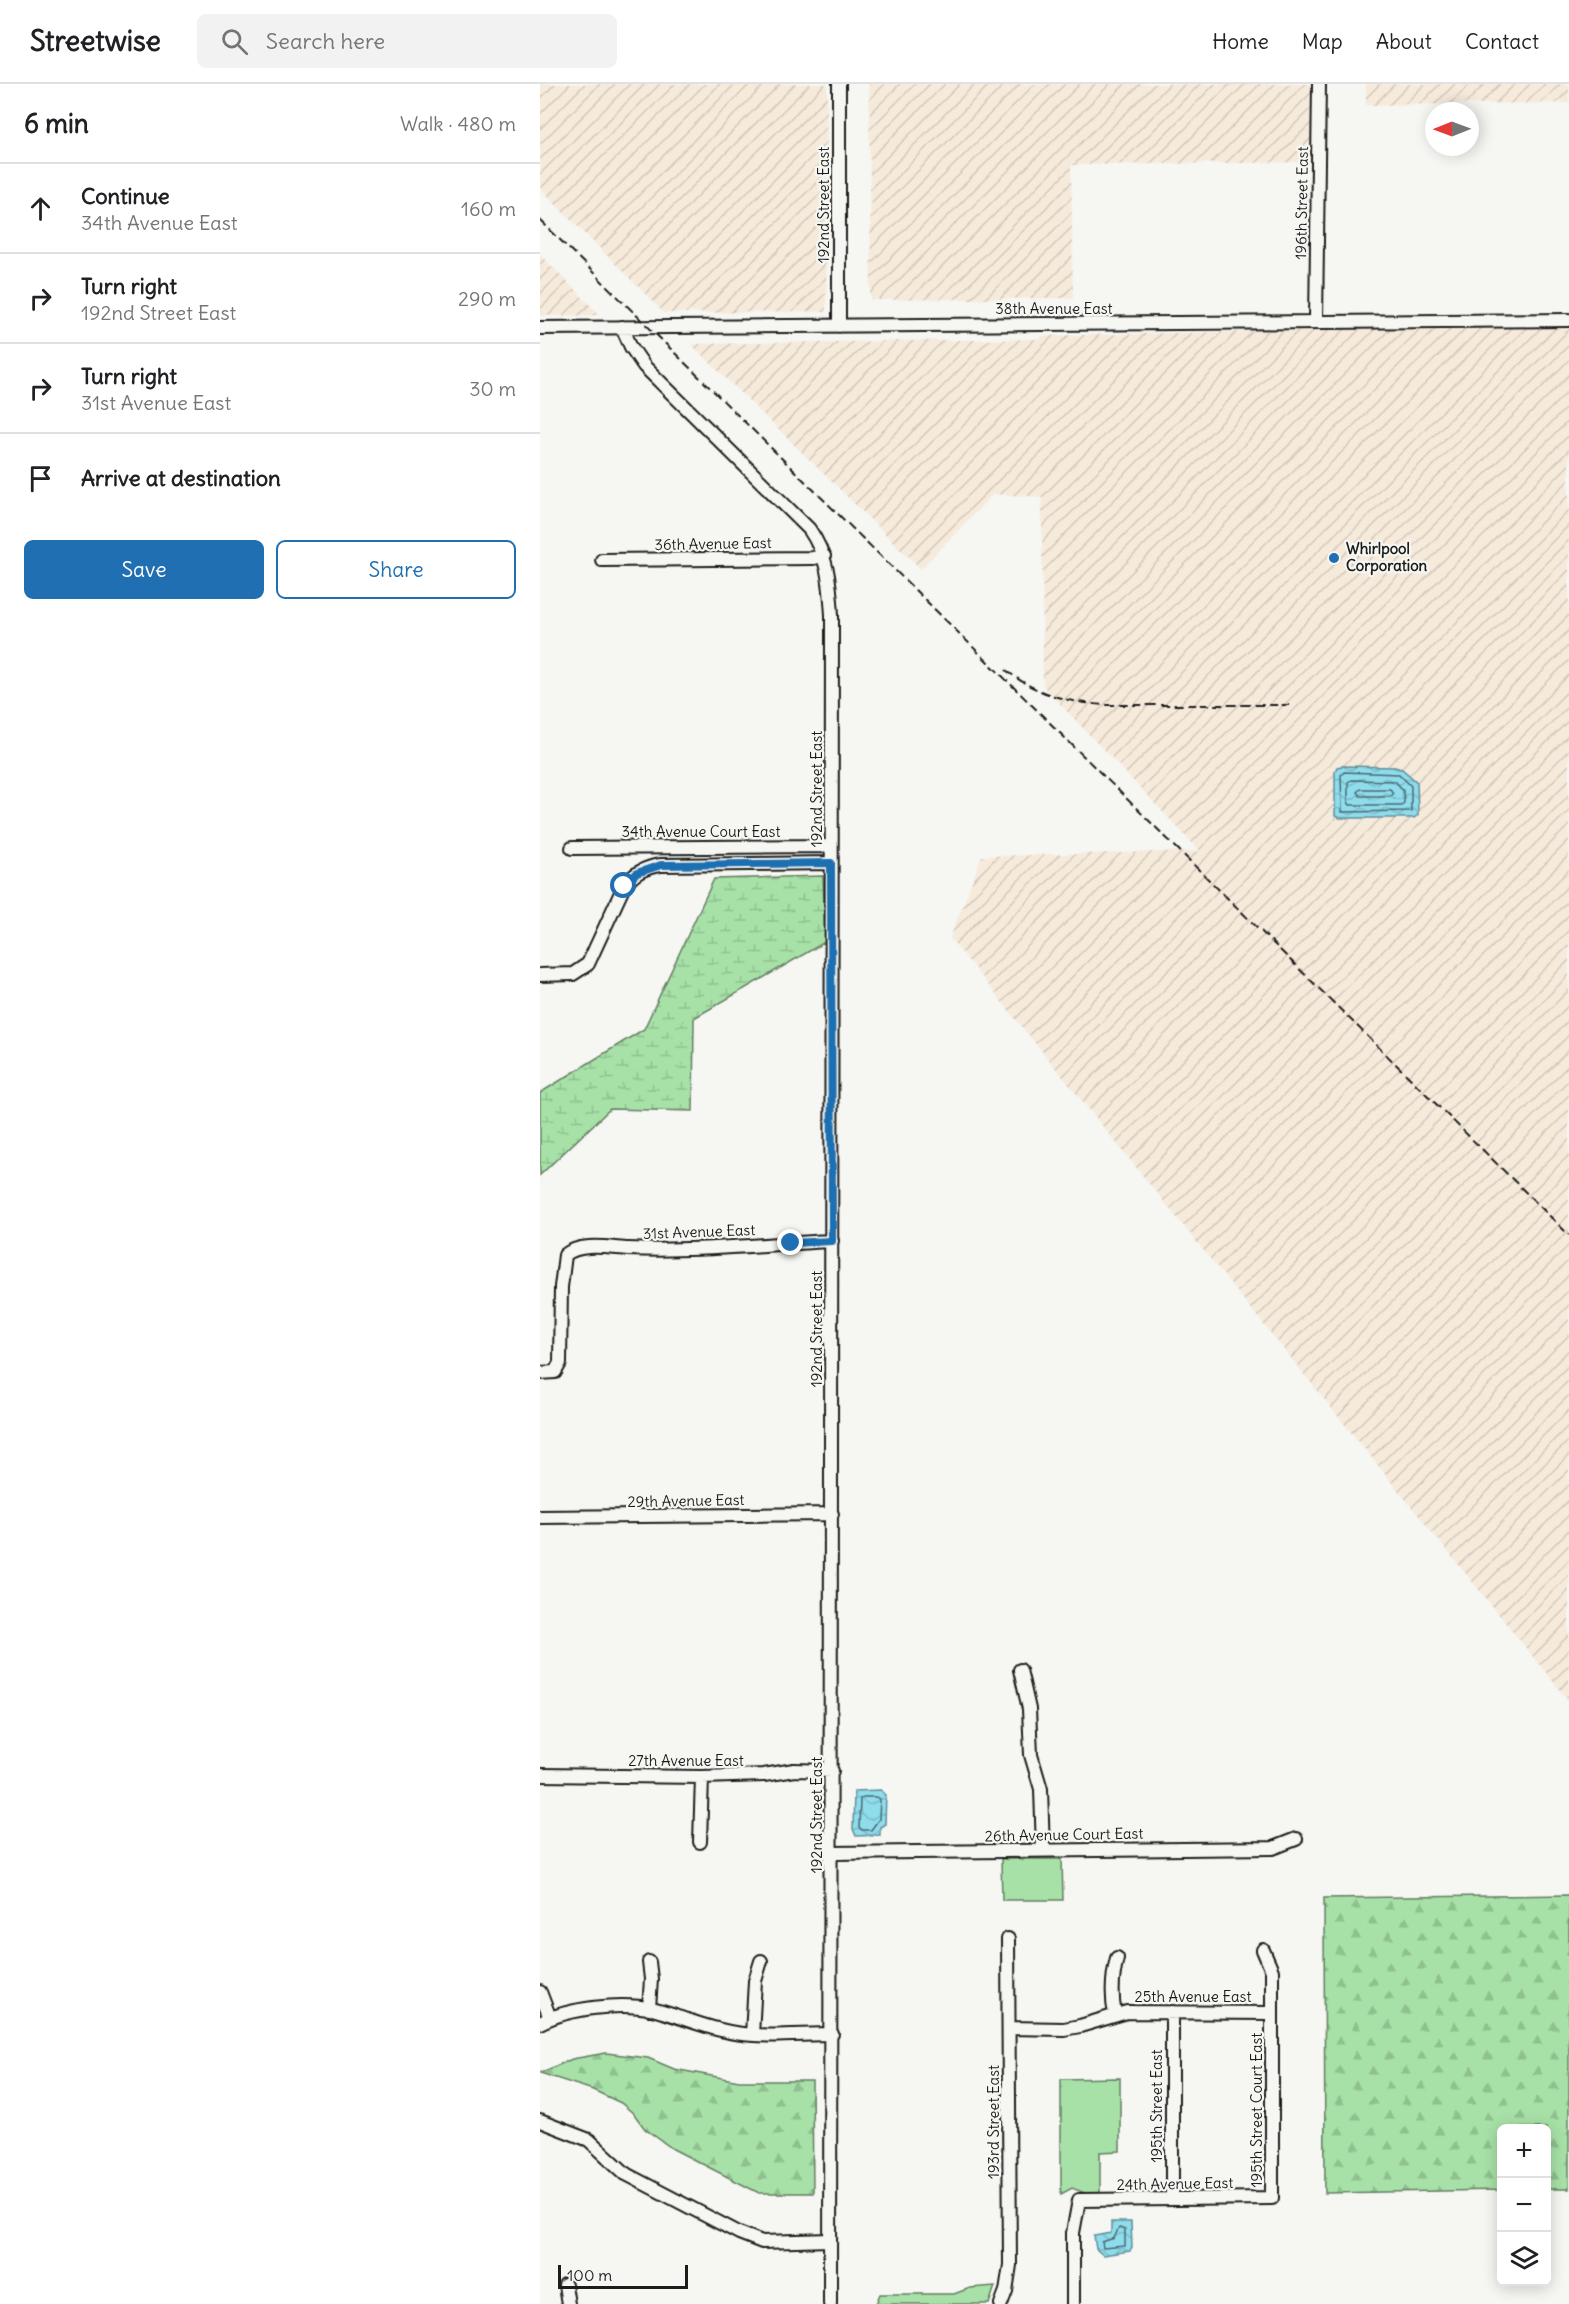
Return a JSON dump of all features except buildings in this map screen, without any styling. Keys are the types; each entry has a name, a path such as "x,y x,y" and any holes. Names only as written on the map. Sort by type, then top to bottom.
{"street":[{"name":"192nd Street East","path":"839,84 839,326"},
{"name":"196th Street East","path":"1316,322 1319,84"},
{"name":"38th Avenue East","path":"540,328 1569,320"},
{"name":"192nd Street East","path":"622,327 631,347 645,366 795,513 815,537 824,556 830,580 832,615 830,2304"},
{"name":"36th Avenue East","path":"602,560 813,558 824,556"},
{"name":"34th Avenue Court East","path":"572,848 831,846"},
{"path":"540,975 573,974 588,964 624,886 642,870 661,865 831,863"},
{"name":"31st Avenue East","path":"540,1374 555,1372 560,1363 561,1279 564,1260 568,1252 599,1247 661,1250 832,1241"},
{"name":"29th Avenue East","path":"540,1517 832,1514"},
{"path":"1020,1670 1029,1709 1031,1755 1041,1789 1043,1850"},
{"name":"27th Avenue East","path":"540,1775 702,1777 764,1775 794,1770 832,1771"},
{"path":"700,1842 702,1777"},
{"name":"26th Avenue Court East","path":"832,1853 1273,1848 1296,1839"},
{"name":"193rd Street East","path":"1001,2304 1006,2291 1010,2265 1008,1939"},
{"name":"195th Street Court East","path":"1263,1950 1272,1971 1272,2198"},
{"path":"1115,2015 1112,2001 1113,1975 1117,1958"},
{"path":"752,2035 755,1981 761,1961"},
{"path":"649,1962 651,1978 649,2009"},
{"path":"540,1992 545,2021 582,2010 609,2007 649,2009 712,2028 752,2035 831,2034"},
{"name":"25th Avenue East","path":"1009,2028 1064,2029 1127,2012 1271,2013"},
{"name":"195th Street East","path":"1172,2012 1172,2199"},
{"path":"540,2121 589,2140 626,2174 739,2233 762,2242 831,2240"},
{"name":"24th Avenue East","path":"1073,2304 1073,2233 1079,2200 1272,2198"},
{"path":"565,2285 568,2304"}],"shaded area":[{"path":"540,84 827,84 826,312 664,313 540,188"},
{"path":"869,84 1311,84 1312,162 1071,165 1073,298 871,300"},
{"path":"1366,84 1569,84 1569,103 1425,102 1425,104 1366,105"},
{"path":"540,254 600,315 540,316"},
{"path":"1569,324 1569,1701 950,938 982,856 1200,851 1043,686 1042,497 993,494 921,569 691,344 1041,339 1042,336"}],"green space":[{"path":"823,876 825,942 694,1018 693,1111 610,1109 540,1175 540,1093 644,1029 714,879"},
{"path":"1001,1859 1062,1859 1063,1900 1002,1900"},
{"path":"1569,1895 1569,2189 1551,2189 1551,2124 1497,2124 1497,2190 1325,2193 1324,1898"},
{"path":"606,2053 648,2058 674,2069 739,2081 812,2081 813,2193 759,2193 673,2149 645,2129 634,2114 621,2103 593,2090 540,2073 572,2059"},
{"path":"1120,2078 1120,2151 1100,2152 1100,2193 1085,2193 1072,2188 1061,2194 1061,2079"},
{"path":"995,2286 989,2304 876,2304 880,2294 954,2294 970,2288"}],"water":[{"path":"1337,767 1402,769 1417,782 1418,815 1414,818 1340,818 1335,816 1335,771"},
{"path":"881,1790 886,1795 885,1824 880,1827 880,1835 856,1836 853,1829 854,1791"},
{"path":"1111,2222 1131,2222 1132,2248 1130,2251 1103,2255 1096,2249 1094,2236 1111,2233"}],"railway":[{"path":"540,220 1569,1235"},
{"path":"1006,670 1040,691 1090,704 1289,705"}],"place":[{"name":"Whirlpool Corporation","path":"1334,558"}],"route":[{"path":"624,886 642,870 661,865 831,863 832,1241 791,1243"}]}
